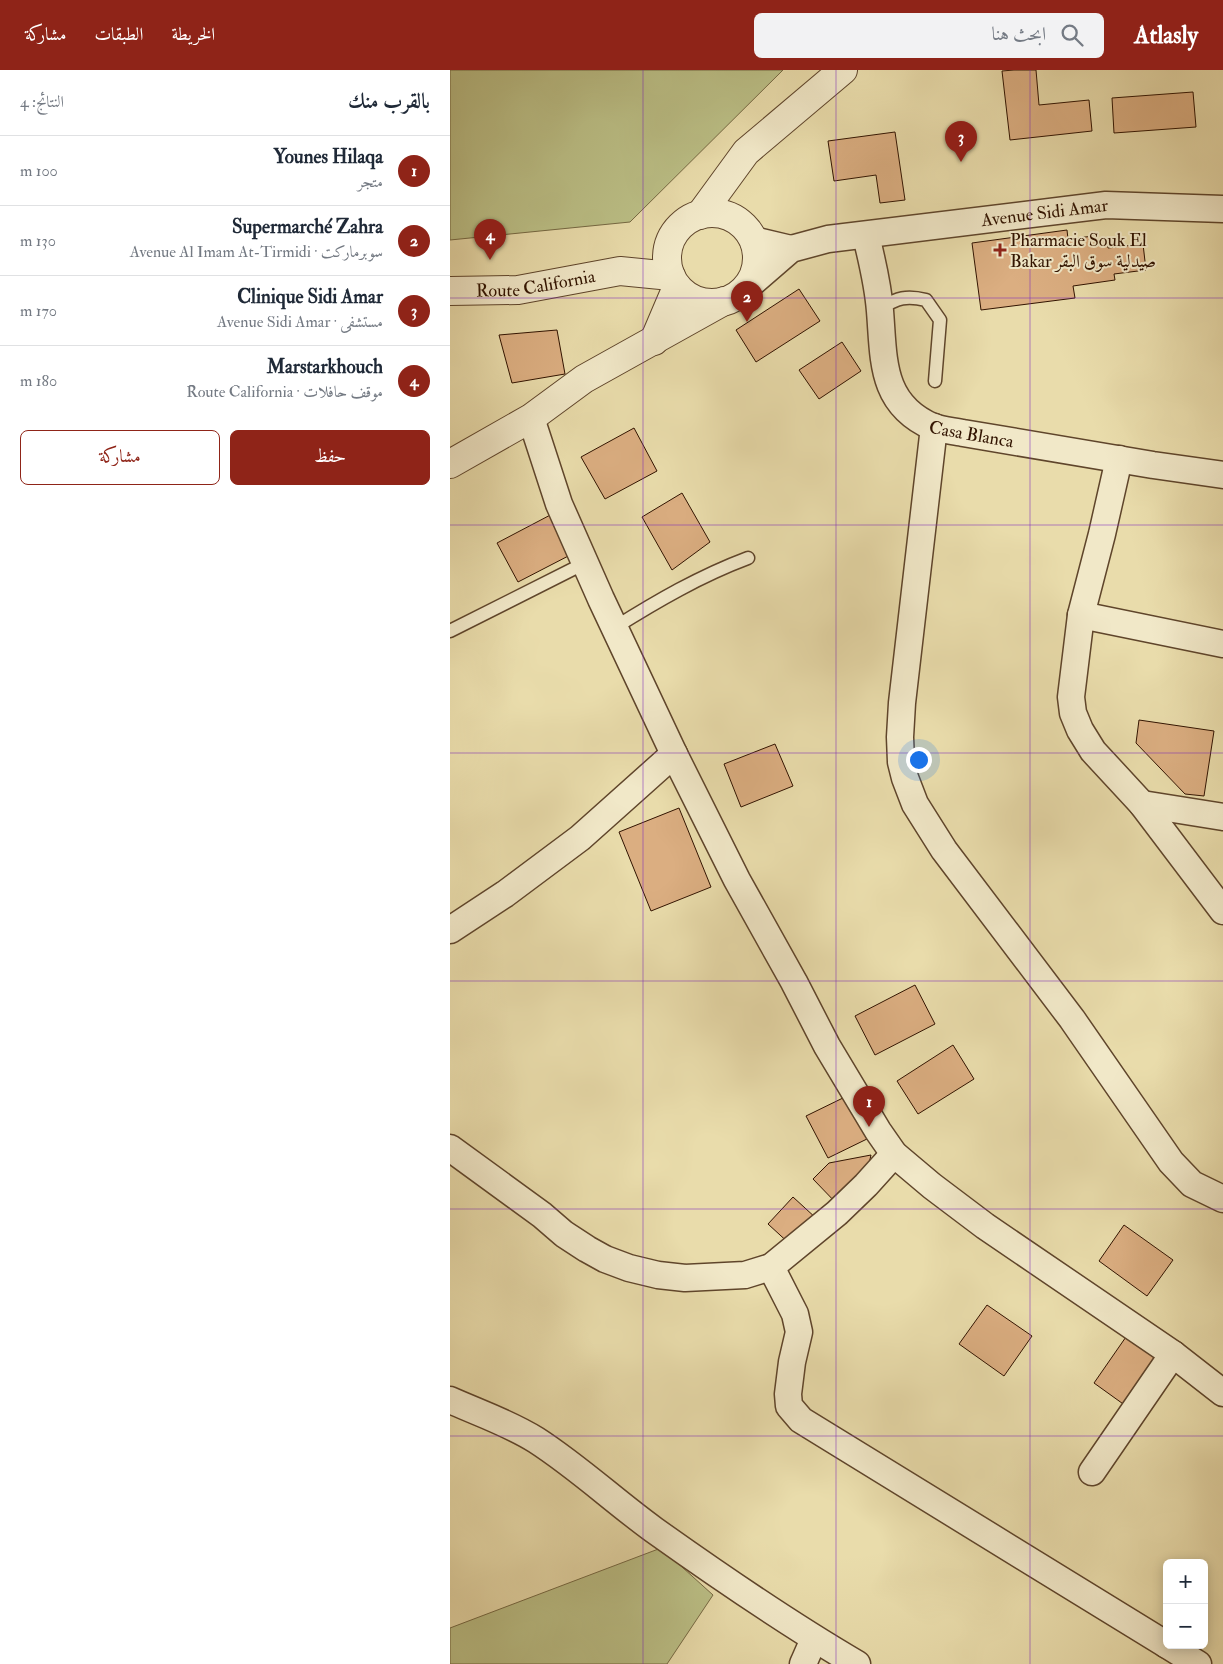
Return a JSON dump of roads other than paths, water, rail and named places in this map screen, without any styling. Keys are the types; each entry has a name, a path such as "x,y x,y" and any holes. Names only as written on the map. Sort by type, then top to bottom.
{"street":[{"path":"700,215 746,152 843,70"},
{"path":"728,175 745,230 757,252 757,265 753,277 735,294 712,303 699,301 687,295 674,281 667,263 671,238 678,228 688,220 700,215 713,213 725,215 745,230 791,249"},
{"name":"Avenue Sidi Amar","path":"866,236 971,221 1106,206 1223,209"},
{"path":"450,464 531,418 584,379 735,294 791,249 828,240 866,236"},
{"name":"Casa Blanca","path":"866,236 880,308 884,361 889,384 895,397 914,416 934,427 1153,466 1223,475"},
{"name":"Route California","path":"620,271 671,238"},
{"name":"Route California","path":"450,291 518,290 620,271 674,281"},
{"path":"654,341 674,281"},
{"path":"531,418 559,504 614,628 674,754 737,880 828,1046 878,1131 894,1154 932,1186 985,1226 1173,1354 1223,1393"},
{"path":"934,427 902,703 900,737 901,762 915,804 944,850 1072,1019 1171,1162 1192,1184 1223,1199"},
{"path":"1119,459 1081,615 1070,697 1080,730 1093,751 1142,804 1223,911"},
{"path":"1081,615 1223,644"},
{"path":"450,930 504,894 580,838 674,754"},
{"path":"1142,804 1223,817"},
{"path":"450,1148 535,1210 564,1234 606,1260 658,1275 684,1278 746,1275 770,1267 837,1213 894,1154"},
{"path":"770,1267 795,1314 799,1332 792,1362 788,1394 790,1406 801,1420 1163,1643"},
{"path":"1092,1472 1173,1354"},
{"path":"450,1400 513,1428 560,1456 652,1529 814,1639 857,1664"},
{"path":"803,1664 814,1639"},
{"path":"1174,1649 1198,1664"}],"lane":[{"path":"880,308 896,299 913,297 926,300 940,320 935,381"},
{"path":"614,628 685,586 716,570 748,558"},
{"path":"450,631 585,563"}],"place":[{"name":"Clinique Sidi Amar","path":"961,162"},
{"name":"Pharmacie Souk El Bakar صيدلية سوق البقر","path":"1000,250"},
{"name":"Marstarkhouch","path":"490,260"},
{"name":"Supermarché Zahra","path":"747,322"},
{"name":"Younes Hilaqa","path":"869,1127"}]}
